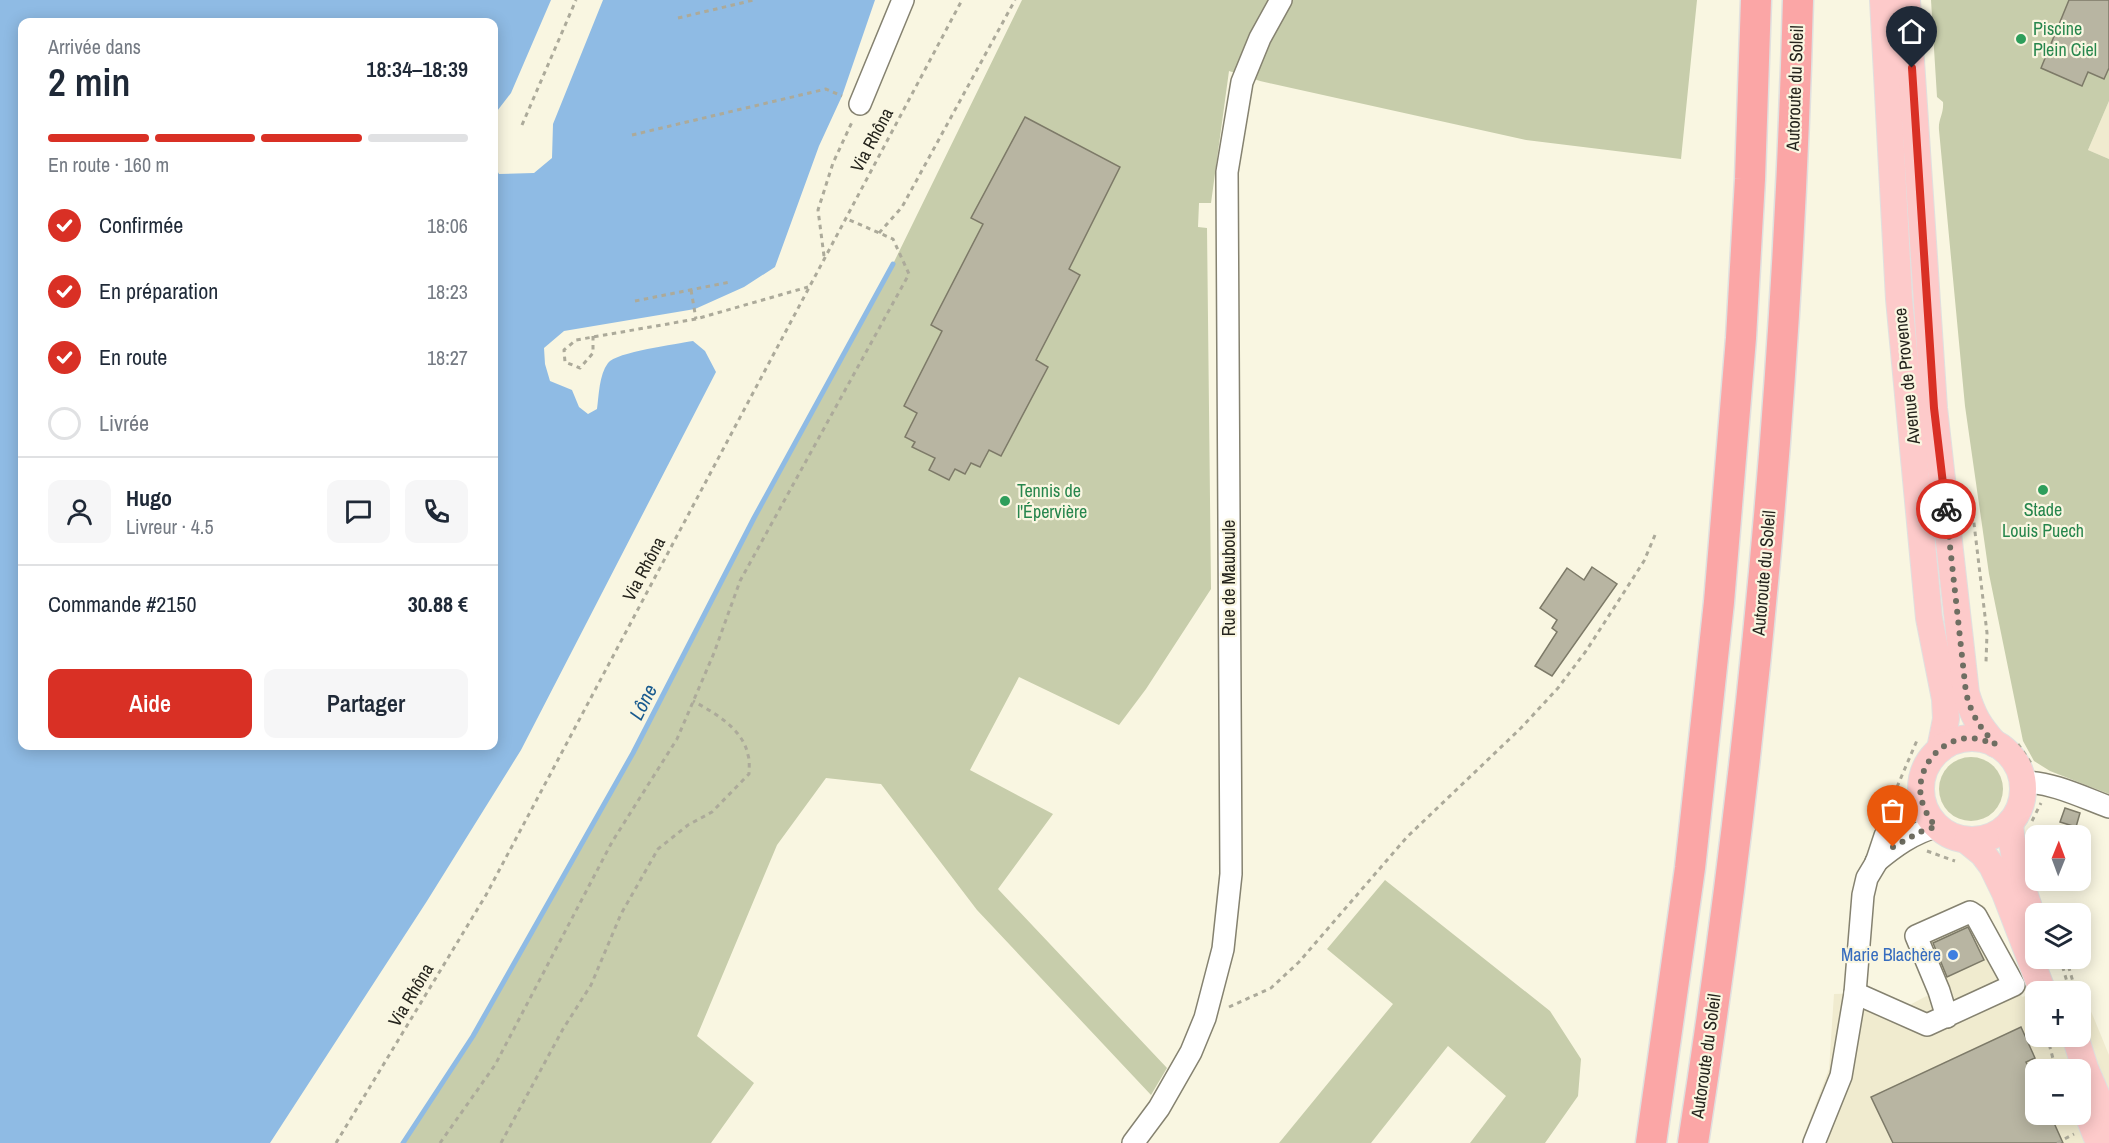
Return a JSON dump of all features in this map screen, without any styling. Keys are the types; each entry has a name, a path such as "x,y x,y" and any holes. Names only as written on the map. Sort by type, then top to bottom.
{"highway":[{"path":"1651,1143 1690,868 1720,591 1741,338 1750,179 1756,0"},
{"name":"Autoroute du Soleil","path":"1693,1143 1731,874 1762,604 1784,342 1798,0"}],"main road":[{"name":"Avenue de Provence","path":"1883,0 1899,299 1929,618 1943,683 1946,719 1940,749"},
{"name":"Avenue de Provence","path":"1907,0 1934,408 1966,693 1972,714 1981,729 1995,744"},
{"path":"1962,851 1998,834 2010,824 2023,797 2023,782 2018,767 2008,754 1995,744 1981,739 1967,738 1953,742 1940,749 1931,758 1921,780 1920,793 1923,806 1936,827 1951,836 1962,851 1983,854 1992,866 2009,902 2039,981"},
{"path":"2010,824 2013,857 2027,903"},
{"path":"2078,1047 2109,1124"},
{"path":"2091,1124 2099,1143"}],"street":[{"path":"860,104 903,0"},
{"name":"Rue de Mauboule","path":"1133,1143 1165,1099 1191,1052 1205,1018 1223,949 1231,874 1227,172 1242,82 1260,38 1281,0"},
{"path":"2023,782 2049,786 2109,807"},
{"path":"1814,1143 1841,1076 1855,993 1863,895 1867,878 1876,863 1885,836 1920,793"},
{"path":"1876,863 1893,847 1924,830 1936,827"},
{"path":"1855,993 1927,1025 1947,1017 2014,984 1976,915 1970,912 1916,936 1939,991 1947,1017"}],"path":[{"path":"522,125 576,0"},
{"path":"678,18 754,0"},
{"name":"Via Rhôna","path":"336,1143 486,895 962,0"},
{"path":"879,233 902,207 1015,0"},
{"path":"632,135 826,89 860,104 832,163 818,210 824,257"},
{"path":"440,1143 495,1065 612,842 677,739 714,653 740,581 909,274 893,239 845,218"},
{"path":"635,301 730,282"},
{"path":"593,336 593,353 580,368 565,362 564,350 576,340 593,336 696,319 808,286"},
{"path":"691,290 696,319"},
{"path":"1205,1018 1271,988 1299,962 1407,837 1529,720 1558,688 1586,651 1644,561 1655,535"},
{"path":"501,1143 563,1029 591,985 621,914 658,849 688,825 712,812 749,774 748,754 736,730 693,701"},
{"path":"1899,817 1892,801 1924,725 1931,721 1946,719"},
{"path":"1911,837 1916,846 1920,848 1962,851"},
{"path":"2057,1143 2072,1136 2076,1131"}],"shaded area":[{"path":"2109,101 2109,159 2088,150"},
{"path":"1969,904 1983,905 2022,997 2025,996 2025,1047 2091,1047 2091,1011 2109,1055 2109,1143 1801,1143 1829,1069 1834,994 1868,993 1904,1008 1934,992 1907,933"}],"green space":[{"path":"1022,0 1697,0 1681,159 1526,140 1260,81 1229,71 1211,203 1199,203 1198,227 1207,228 1211,589 1146,689 1119,725 1019,677 970,770 1053,814 998,889 1167,1068 1151,1095 977,910 881,784 826,778 777,845 697,1036 754,1083 711,1143 403,1143 473,1036 633,753 754,518 893,264"},
{"name":"Stade Louis Puech","path":"1931,0 2109,0 2109,101 2088,150 2109,159 2109,794 2050,771 2034,761 2023,741 1989,574 1965,406 1939,130 1943,102 1937,97"},
{"path":"1965,757 1977,757 1994,766 2001,777 2003,789 2001,801 1994,812 1977,821 1965,821 1953,816 1944,807 1939,795 1939,783 1944,771 1953,762"},
{"path":"1385,880 1550,1011 1581,1059 1578,1096 1545,1143 1470,1143 1506,1096 1448,1046 1371,1143 1279,1143 1393,1004 1327,949"}],"water":[{"path":"0,0 551,0 511,93 498,110 498,18 18,18 18,750 498,750 498,172 534,173 552,158 553,124 603,0 875,0 842,96 819,146 775,267 744,287 695,309 564,331 544,348 545,364 550,381 572,390 579,407 588,414 597,409 605,368 613,359 622,355 693,341 705,351 716,372 521,750 427,901 270,1143 0,1143"}],"building":[{"path":"2069,0 2109,0 2109,68 2104,79 2088,72 2082,86 2041,68"},
{"path":"1025,117 1120,167 1069,269 1080,275 1036,360 1048,367 1001,456 989,450 980,467 971,463 965,474 955,469 949,480 929,470 935,458 912,447 915,442 905,437 917,413 904,406 942,331 931,325 983,224 971,218"},
{"path":"1592,567 1617,584 1552,676 1535,666 1557,632 1552,628 1557,620 1540,608 1567,568 1584,580"},
{"path":"2065,808 2080,813 2077,825 2060,822"},
{"path":"1968,927 1984,960 1947,977 1933,943"},
{"path":"2021,1027 2025,1036 2025,1047 2030,1047 2035,1058 2025,1059 2025,1125 2055,1125 2063,1143 1893,1143 1871,1097"}],"waterway":[{"name":"Lône","path":"403,1143 473,1036 633,753 754,518 893,264"}],"way so far":[{"path":"1893,847 1924,830 1936,827 1928,817 1920,793 1921,780 1931,758 1940,749 1967,738 1981,739 1995,744 1981,729 1972,714 1966,693 1946,509"}],"place":[{"name":"Piscine Plein Ciel","path":"2021,39"},
{"name":"Stade Louis Puech","path":"2043,490"},
{"name":"Tennis de l'Épervière","path":"1005,501"},
{"name":"Marie Blachère","path":"1953,955"}],"route":[{"path":"1912,68 1934,408 1946,509"}]}
